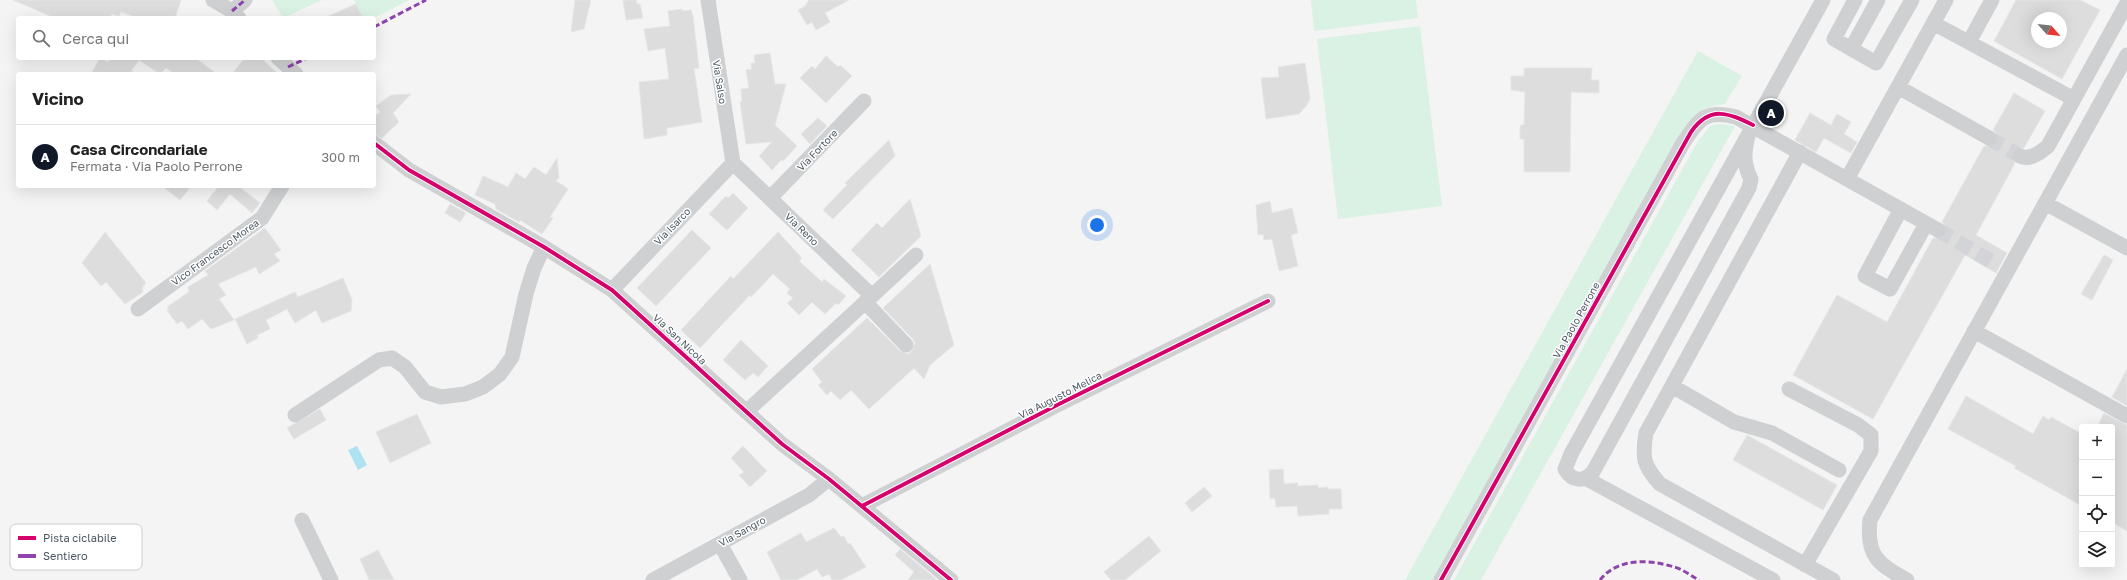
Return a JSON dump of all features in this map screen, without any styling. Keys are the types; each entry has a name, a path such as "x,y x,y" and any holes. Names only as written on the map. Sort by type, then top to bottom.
{"street":[{"path":"213,0 235,14 245,0"},
{"name":"Via Salso","path":"708,0 732,163"},
{"path":"1773,580 1587,479 1580,480 1568,475 1565,469 1571,454 1823,0"},
{"path":"1855,0 1834,39 1876,64 1912,0"},
{"path":"1851,49 1878,0"},
{"path":"1847,179 1946,0"},
{"path":"1969,42 1992,0"},
{"path":"2020,156 2023,157 2038,154 2048,146 2127,3"},
{"path":"1934,23 2074,99"},
{"path":"1907,580 1886,568 1873,556 1868,538 1870,520 1974,332 2002,267 2045,203 2127,55"},
{"path":"280,60 294,72"},
{"path":"1898,87 1989,138"},
{"name":"Via Fortore","path":"770,198 864,101"},
{"name":"Via Paolo Perrone","path":"1441,580 1687,137 1698,122 1708,116 1721,113 1751,131 1800,152 1901,209 1932,227 1890,289 1865,276 1901,209"},
{"path":"1587,479 1593,472 1749,188 1751,179 1745,166 1744,159 1751,131"},
{"name":"Via San Nicola","path":"376,145 409,170 544,247 612,290 782,444 829,479 951,580"},
{"path":"1800,152 1646,433 1642,455 1648,470 1660,484 1833,580"},
{"name":"Via Reno","path":"732,163 770,198 868,299 906,345"},
{"name":"Via Isarco","path":"612,290 732,163"},
{"name":"Vico Francesco Morea","path":"138,309 262,218 281,188"},
{"path":"2045,203 2127,248"},
{"path":"295,415 379,360 392,358 405,367 425,392 441,398 465,394 482,387 500,374 512,357 526,294 534,268 544,247"},
{"path":"746,412 916,255"},
{"name":"Via Augusto Melica","path":"862,506 1066,400 1268,301"},
{"path":"1974,332 2127,416"},
{"path":"1672,386 1734,422 1772,433 1839,470"},
{"path":"1789,388 1858,425 1871,435 1871,451 1805,565"},
{"name":"Via Sangro","path":"653,580 808,494 829,479"},
{"path":"302,520 331,580"},
{"path":"720,544 740,580"}],"green space":[{"path":"272,0 322,0 287,16 282,16"},
{"path":"354,0 409,0 376,17 362,16"},
{"path":"1311,0 1416,0 1418,18 1314,31"},
{"path":"1420,26 1442,206 1338,219 1317,39"},
{"path":"1698,51 1742,76 1725,104 1717,105 1699,112 1690,120 1681,132 1434,580 1405,580"},
{"path":"1719,124 1735,126 1481,580 1454,580 1698,141 1710,126"}],"water":[{"path":"357,446 367,465 358,470 348,450"}],"building":[{"path":"13,0 181,0 176,16 132,16 121,12 119,16 112,14 111,16 50,16"},
{"path":"575,0 591,0 584,29 571,32"},
{"path":"623,0 636,0 637,4 640,4 643,18 626,20"},
{"path":"809,0 849,0 825,13 830,22 816,30 812,22 807,25 798,10 805,6"},
{"path":"2016,0 2080,0 2100,10 2062,79 1994,41"},
{"path":"356,4 362,16 329,16"},
{"path":"682,9 682,11 691,10 693,16 699,68 694,69 702,122 667,128 667,135 644,139 639,82 669,79 665,48 648,51 644,29 670,26 668,11"},
{"path":"770,53 775,84 786,84 775,125 797,146 772,170 759,156 772,142 746,144 740,102 742,102 741,89 749,88 746,70 752,69 751,63 755,63 754,55"},
{"path":"826,56 838,67 840,65 852,76 826,103 800,78 812,66 815,69"},
{"path":"99,60 108,62 109,60 139,60 131,71 133,72 92,72"},
{"path":"139,60 198,60 214,72 171,72 166,68 162,72 157,72"},
{"path":"243,60 263,60 276,72 234,72"},
{"path":"1305,63 1310,99 1307,105 1299,114 1266,119 1261,78 1279,77 1278,67"},
{"path":"1524,68 1592,68 1591,80 1599,80 1599,93 1571,92 1570,172 1524,172 1524,139 1520,139 1520,127 1521,125 1524,125 1525,92 1511,90 1511,76 1524,76"},
{"path":"2014,93 2045,111 2024,148 2018,147 2012,153 2011,158 2015,163 1976,235 2007,253 1996,273 1965,255 1873,419 1793,375 1837,295 1887,322 1933,238 1942,238 1946,234 1946,226 1942,222 1984,146 1993,146 1997,142 1997,134 1993,130"},
{"path":"411,94 393,113 399,122 382,138 376,135 376,115 380,112 376,106 391,95"},
{"path":"1810,113 1831,125 1837,114 1851,122 1844,134 1857,142 1851,153 1824,138 1816,152 1795,140"},
{"path":"818,118 827,126 810,144 801,134"},
{"path":"889,140 895,156 833,219 823,210 847,185 845,183"},
{"path":"557,158 559,178 556,181 568,189 550,217 553,218 542,234 520,220 519,222 496,209 495,204 475,195 483,176 508,187 516,173 525,179 534,167 546,175"},
{"path":"165,188 189,188 180,200"},
{"path":"217,188 241,188 260,203 252,213 230,194 217,210 207,201"},
{"path":"733,193 748,208 727,230 709,214 726,196 728,198"},
{"path":"910,199 921,236 879,277 851,250 877,223 882,228"},
{"path":"1270,201 1272,213 1292,208 1298,233 1291,235 1298,266 1279,271 1272,239 1264,240 1263,234 1258,235 1256,205"},
{"path":"450,204 466,213 460,222 445,213"},
{"path":"265,228 281,250 274,254 280,261 259,274 256,267 218,284 226,295 219,299 234,320 211,329 202,319 188,329 182,321 177,324 167,310 169,309 167,307 189,292 188,287 208,275 205,271"},
{"path":"692,230 711,248 656,306 637,288"},
{"path":"105,232 146,283 142,288 143,292 125,304 106,282 101,286 82,263"},
{"path":"778,232 802,258 799,261 822,282 824,279 846,296 838,305 836,303 825,314 812,302 799,315 787,303 793,298 787,293 790,289 773,274 751,297 750,295 700,348 681,330 731,276 733,279"},
{"path":"2104,255 2113,260 2092,300 2081,294"},
{"path":"930,264 954,345 930,365 924,379 914,368 869,409 851,390 840,400 831,391 827,395 818,385 822,382 812,369 867,318 900,351 908,354 912,351 915,343 913,339 883,308"},
{"path":"343,278 352,300 351,311 322,323 316,310 295,323 287,309 266,320 270,329 257,335 258,338 247,344 235,319 295,292 298,297"},
{"path":"741,340 768,366 758,377 753,373 745,380 723,360"},
{"path":"2127,369 2127,406 2112,397"},
{"path":"1966,396 2033,434 2043,416 2049,420 2051,417 2079,432 2079,504 2014,468 2016,466 1948,429"},
{"path":"320,409 326,420 294,439 287,428"},
{"path":"2104,413 2127,425 2127,531 2115,524 2115,424 2099,423"},
{"path":"417,414 431,443 390,463 376,432"},
{"path":"1747,435 1837,485 1823,510 1733,460"},
{"path":"743,446 767,471 750,487 739,475 744,472 731,458"},
{"path":"1283,469 1284,484 1297,483 1298,486 1318,485 1318,488 1328,487 1328,489 1341,489 1342,509 1329,509 1329,514 1298,516 1297,506 1276,507 1275,498 1270,499 1269,470"},
{"path":"1204,487 1212,496 1192,512 1185,503"},
{"path":"834,528 841,537 844,536 848,544 850,543 866,567 841,580 832,580 829,574 822,577 817,569 797,580 781,580 767,552 801,533 806,542"},
{"path":"1149,536 1161,551 1125,580 1111,580 1104,572"},
{"path":"900,549 937,580 908,580 914,572 895,555"},
{"path":"378,550 394,580 369,580 360,559"}],"tunnel":[{"path":"1989,138 2020,156"},
{"path":"1938,230 1996,264"}],"marked path":[{"path":"232,11 245,0"},
{"path":"376,26 426,0"},
{"path":"288,67 303,60"},
{"path":"1600,580 1615,568 1634,562 1664,564 1684,571 1699,580"}],"cycle path":[{"path":"1441,580 1691,132 1698,123 1705,118 1720,114 1735,117 1753,125"},
{"path":"376,145 409,170 544,247 612,290 782,444 829,479 951,580"},
{"path":"862,506 1059,404 1268,301"}],"place":[{"name":"Casa Circondariale","path":"1771,113"}]}
